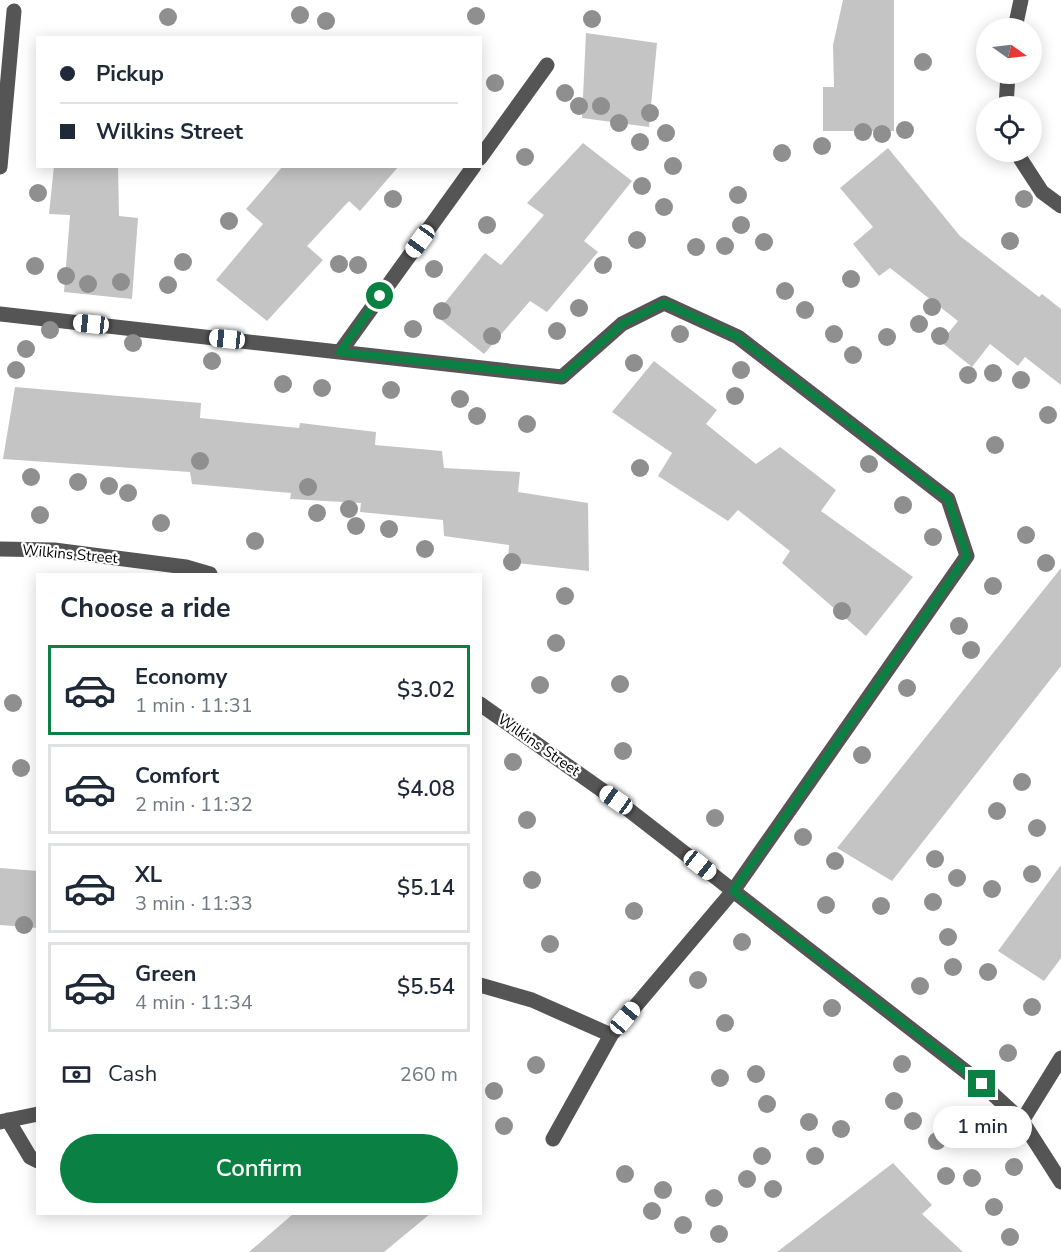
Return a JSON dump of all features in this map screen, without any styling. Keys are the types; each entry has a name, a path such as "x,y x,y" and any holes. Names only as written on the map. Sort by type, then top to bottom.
{"street":[{"path":"1017,18 1021,0"},
{"path":"0,167 14,11"},
{"path":"482,155 547,65"},
{"path":"1022,162 1042,192 1061,206"},
{"path":"340,352 473,168"},
{"path":"0,314 562,377 622,324 664,303 738,337 948,499 967,556 733,891 610,1035 554,1139"},
{"name":"Wilkins Street","path":"0,549 54,550 186,567 207,573"},
{"name":"Wilkins Street","path":"482,705 616,800 982,1084 1022,1121 1061,1182"},
{"path":"482,986 532,1000 610,1035"},
{"path":"1022,1121 1061,1058"},
{"path":"36,1114 4,1121 30,1157 36,1160"}],"building":[{"path":"843,0 894,0 894,131 823,131 823,87 834,87 833,45"},
{"path":"586,33 657,43 649,127 582,118"},
{"path":"583,143 632,181 584,241 598,252 547,312 530,301 484,354 435,315 485,253 501,265 544,215 527,203"},
{"path":"888,148 960,236 1039,297 1042,294 1061,309 1061,385 1025,357 1018,366 990,344 972,367 941,342 958,321 890,268 879,276 853,244 873,227 840,188"},
{"path":"54,168 118,168 119,216 138,218 132,299 64,292 70,215 49,214"},
{"path":"281,168 397,168 360,211 349,201 307,246 323,260 267,321 216,280 263,224 246,209"},
{"path":"654,361 717,410 706,424 756,464 780,447 836,490 821,511 913,577 866,636 782,563 790,551 738,510 728,521 658,476 672,453 612,412"},
{"path":"15,387 201,403 200,418 299,428 300,423 376,432 375,445 442,451 444,468 520,472 518,492 588,503 589,571 508,562 509,545 444,536 443,520 360,512 361,503 290,499 291,493 192,484 190,472 3,459"},
{"path":"1061,568 1061,666 892,881 837,848"},
{"path":"1061,865 1061,958 1044,981 998,951"},
{"path":"0,868 36,871 36,928 0,925"},
{"path":"893,1163 932,1205 922,1214 963,1252 777,1252"},
{"path":"292,1215 429,1215 384,1252 249,1252"}],"route":[{"path":"380,296 340,352 562,377 622,324 664,303 738,337 948,499 967,556 733,891 982,1084"}]}
